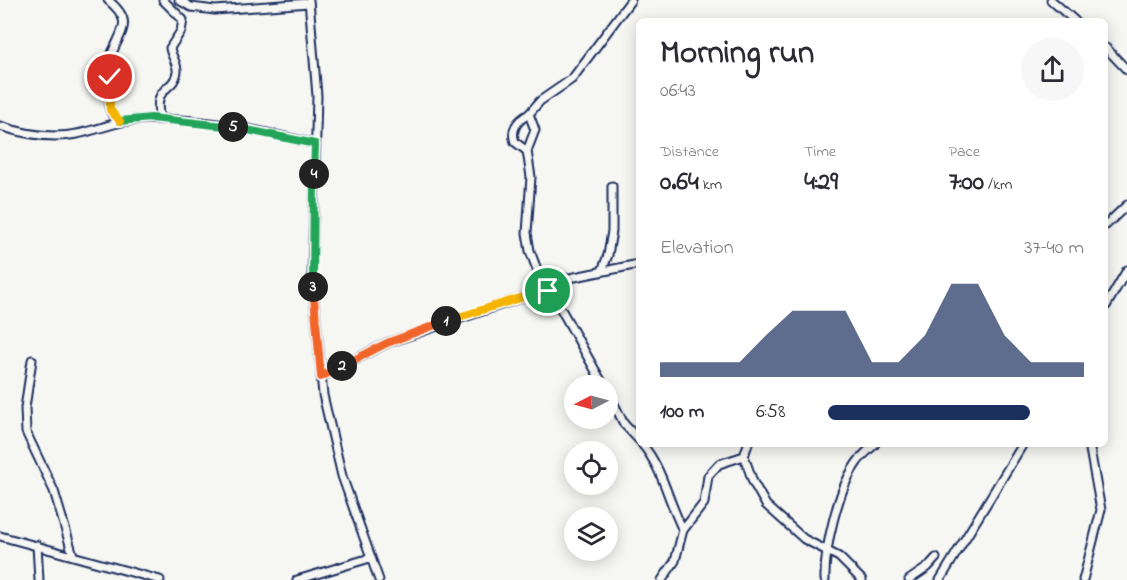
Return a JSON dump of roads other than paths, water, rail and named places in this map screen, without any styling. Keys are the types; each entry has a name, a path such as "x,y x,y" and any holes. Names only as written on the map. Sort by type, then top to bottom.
{"street":[{"path":"108,0 120,12 124,25 110,62 110,110 119,122"},
{"path":"160,119 158,102 161,92 176,76 176,66 170,48 181,31 183,20 163,0"},
{"path":"179,0 191,7 214,10 309,1 316,74 312,277 321,377 326,413 342,476 379,580"},
{"path":"527,151 515,142 513,132 518,121 540,101 572,79 631,0"},
{"path":"1051,0 1072,18"},
{"path":"1108,50 1127,70"},
{"path":"528,114 535,130 527,151 531,177 528,243 544,284 555,299 598,375"},
{"path":"0,126 29,134 61,135 75,134 119,122 160,119 264,132 315,144"},
{"path":"602,271 608,255 612,231 610,207 612,186"},
{"path":"1108,223 1127,205"},
{"path":"321,377 387,343 456,317 530,295 544,284 636,265"},
{"path":"1108,303 1127,270"},
{"path":"555,299 569,279"},
{"path":"32,360 25,408 26,432 54,492 70,538 72,555"},
{"path":"618,412 624,424 636,437"},
{"path":"644,447 658,466 663,488 683,530"},
{"path":"747,447 744,456 753,482 766,505 804,539 839,557 862,580"},
{"path":"825,580 827,540 852,469 873,447"},
{"path":"940,580 1021,447"},
{"path":"1083,580 1101,510 1090,447"},
{"path":"662,580 673,565 683,530 704,503 705,482 712,470 728,460 744,456"},
{"path":"0,536 160,580"},
{"path":"37,545 39,580"},
{"path":"297,580 370,558"},
{"path":"909,580 928,567 936,558"}]}
